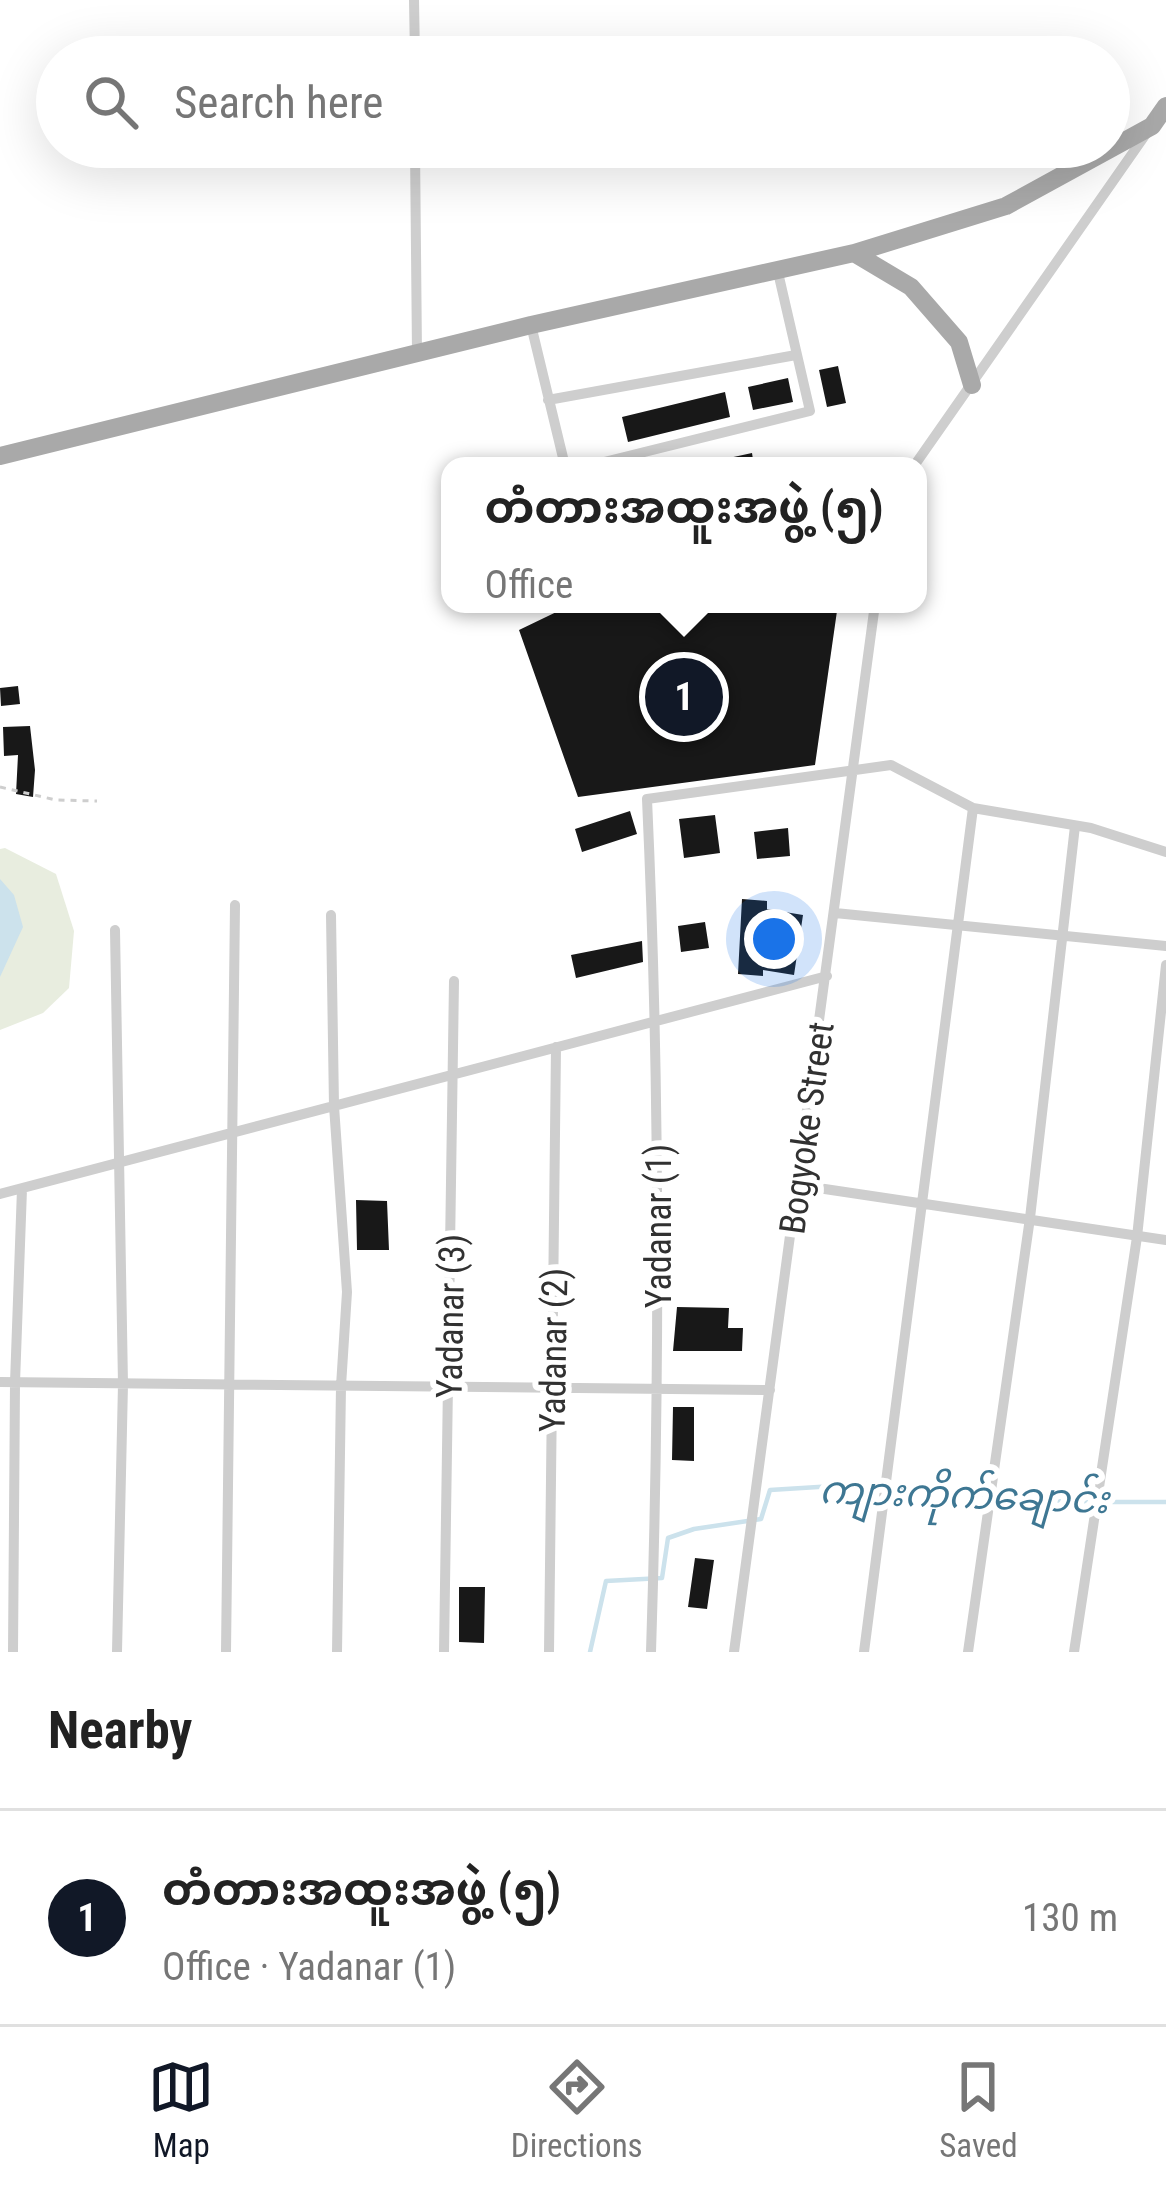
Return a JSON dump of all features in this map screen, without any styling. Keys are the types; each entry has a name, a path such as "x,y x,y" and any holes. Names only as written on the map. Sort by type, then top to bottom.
{"main road":[{"path":"1130,138 1152,126 1166,106"},
{"path":"0,456 531,325 854,253 1006,206 1075,168"},
{"path":"854,253 911,287 959,342 972,385"}],"street":[{"path":"414,0 415,36"},
{"path":"1130,158 1152,126"},
{"path":"415,168 417,356"},
{"path":"920,457 1123,168"},
{"path":"626,457 810,411 777,268"},
{"path":"531,325 563,457"},
{"path":"548,400 796,355"},
{"name":"Bogyoke Street","path":"734,1652 874,613"},
{"path":"851,770 891,765 974,808 1076,826 1166,852"},
{"name":"Yadanar (1)","path":"652,1652 659,1389 657,1022 647,800 851,770"},
{"path":"864,1652 974,808"},
{"path":"968,1652 1030,1218 1076,826"},
{"path":"226,1652 235,905"},
{"path":"835,914 1166,946"},
{"path":"331,915 334,1106 347,1292 337,1652"},
{"path":"115,930 123,1384 117,1652"},
{"path":"1074,1652 1137,1238 1166,965"},
{"path":"0,1194 827,976"},
{"name":"Yadanar (3)","path":"444,1652 454,981"},
{"name":"Yadanar (2)","path":"549,1652 556,1047"},
{"path":"798,1185 1166,1240"},
{"path":"13,1652 22,1189"},
{"path":"0,1382 770,1390"}],"path":[{"path":"0,787 56,800 97,801"}],"shaded area":[{"path":"0,849 56,874 74,931 69,988 43,1013 0,1030"}],"water":[{"path":"0,879 14,895 23,927 0,977"}],"building":[{"path":"838,366 846,403 827,407 819,370"},
{"path":"788,378 793,402 753,410 748,387"},
{"path":"725,392 730,417 628,442 622,417"},
{"path":"554,613 837,613 815,765 578,797 519,630"},
{"path":"18,686 20,704 1,706 0,688"},
{"path":"30,726 33,797 16,794 18,755 4,756 3,727"},
{"path":"630,811 637,834 582,852 575,829"},
{"path":"715,815 720,853 684,858 679,819"},
{"path":"788,828 790,856 757,859 754,832"},
{"path":"742,899 767,901 767,909 803,915 794,975 763,970 763,976 738,974"},
{"path":"705,922 709,948 681,952 678,926"},
{"path":"642,941 643,962 576,978 571,955"},
{"path":"356,1200 387,1201 389,1250 357,1250"},
{"path":"677,1307 729,1308 728,1328 743,1328 742,1351 673,1351"},
{"path":"673,1407 694,1407 694,1461 672,1460"},
{"path":"695,1558 714,1560 707,1609 688,1607"},
{"path":"459,1587 485,1587 484,1643 459,1642"}],"waterway":[{"name":"ကျားကိုက်ချောင်း","path":"590,1652 606,1581 662,1578 668,1538 694,1529 761,1519 770,1490 866,1484 1071,1502 1166,1502"}],"place":[{"name":"တံတားအထူးအဖွဲ့ (၅)","path":"684,697"}]}
